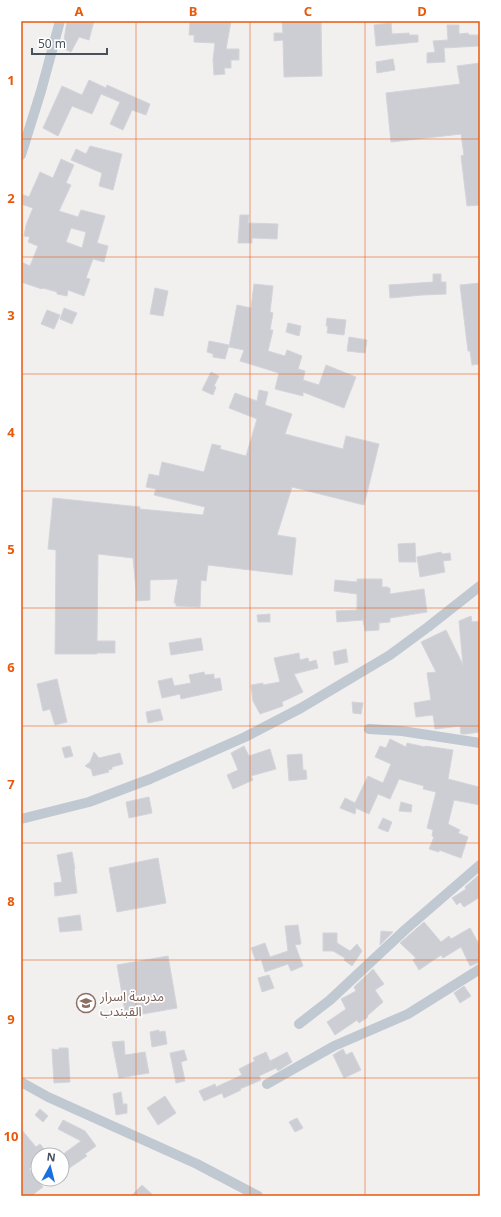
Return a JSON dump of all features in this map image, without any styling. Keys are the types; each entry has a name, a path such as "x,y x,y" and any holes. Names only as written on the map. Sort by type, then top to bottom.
{"street":[{"path":"21,156 60,21"},
{"path":"21,819 96,799 150,779 245,737 301,708 390,655 480,586"},
{"path":"369,729 402,731 480,743"},
{"path":"299,1024 330,1000 406,929 480,865"},
{"path":"267,1084 334,1046 408,1014 480,969"},
{"path":"21,1082 48,1097 197,1164 258,1196"}],"building":[{"path":"67,21 94,21 89,40 79,37 71,52 60,47 64,40"},
{"path":"190,21 231,21 226,49 239,49 239,60 231,60 231,68 224,68 225,74 214,75 213,60 215,43 194,42 194,35 189,35"},
{"path":"282,21 321,21 322,76 284,77 283,40 274,41 274,33 283,33"},
{"path":"391,23 392,34 409,33 409,35 418,35 418,42 376,46 374,25"},
{"path":"447,25 459,25 459,34 468,33 469,35 478,35 479,46 444,48 445,62 427,63 427,53 435,52 433,41 448,40"},
{"path":"393,59 395,70 377,73 376,62"},
{"path":"480,63 480,205 467,206 461,156 464,155 461,134 391,142 386,93 460,84 457,66"},
{"path":"89,80 106,88 107,85 150,104 146,115 132,110 123,130 110,124 120,102 101,94 92,114 72,106 58,136 43,128 62,86 82,95"},
{"path":"90,146 122,154 113,190 99,186 102,173 71,160 76,149 86,154"},
{"path":"61,159 74,165 66,183 71,185 59,211 78,217 81,210 105,216 97,243 108,246 104,262 93,259 86,278 90,279 84,296 68,290 67,296 57,294 57,292 21,282 21,262 30,266 38,246 28,242 30,237 24,236 26,225 33,208 21,204 21,194 29,197 40,172 53,178","holes":["71,228 86,232 82,248 66,242"]},
{"path":"240,215 249,215 248,223 278,224 277,239 252,238 252,243 238,243"},
{"path":"433,274 441,274 441,282 446,282 446,294 390,298 389,285 433,282"},
{"path":"480,283 480,364 472,365 470,351 468,351 460,285"},
{"path":"254,284 273,286 270,312 273,313 270,330 273,330 268,351 285,356 287,350 302,356 298,369 305,371 303,380 319,385 326,365 356,377 344,408 303,392 303,396 275,389 279,373 240,361 244,350 229,347 237,305 251,308"},
{"path":"155,288 168,291 163,316 150,314"},
{"path":"64,308 77,313 72,324 60,319"},
{"path":"47,310 60,315 54,329 41,324"},
{"path":"327,318 346,320 344,335 327,333"},
{"path":"288,323 301,326 299,336 286,332"},
{"path":"349,337 367,340 365,353 347,351"},
{"path":"209,341 229,345 225,359 213,357 213,354 207,352"},
{"path":"211,372 219,376 214,386 216,387 213,395 202,390"},
{"path":"259,390 268,392 265,405 292,414 285,434 343,449 346,436 379,444 364,505 292,487 277,535 296,538 292,575 208,565 206,581 201,580 200,607 176,606 176,603 174,603 178,579 150,580 150,600 136,601 133,558 98,554 97,641 115,641 115,653 55,654 56,550 48,549 53,498 203,515 205,507 154,495 156,489 146,487 149,474 159,476 162,462 204,472 212,444 221,446 220,449 246,456 257,419 229,408 235,393 257,401"},
{"path":"415,543 416,562 399,562 398,544"},
{"path":"441,552 442,554 450,553 451,560 443,561 445,572 420,577 417,557"},
{"path":"357,579 382,579 382,587 390,588 390,594 424,589 427,612 390,618 390,622 379,623 379,630 365,631 363,620 337,622 336,611 357,610 357,594 334,591 335,580 357,582"},
{"path":"270,614 270,622 258,622 257,615"},
{"path":"471,616 472,622 480,621 480,732 461,734 460,726 435,729 433,715 416,717 414,703 431,700 427,673 436,672 421,642 446,630 463,665 459,621"},
{"path":"201,638 203,650 171,655 169,643"},
{"path":"346,649 348,662 335,665 333,652"},
{"path":"299,653 300,660 308,658 309,662 316,660 318,668 294,674 303,692 282,702 283,706 260,714 253,701 251,685 263,683 263,685 280,682 274,658"},
{"path":"204,672 205,675 214,674 214,679 220,678 222,690 181,699 180,694 162,698 158,681 172,678 174,686 191,683 189,675"},
{"path":"57,679 67,722 55,725 50,709 43,711 37,684"},
{"path":"352,702 363,703 361,714 353,713"},
{"path":"160,709 163,720 148,723 146,712"},
{"path":"390,739 406,747 407,743 425,747 453,750 448,779 479,787 478,791 480,791 480,805 454,800 448,824 460,830 458,833 468,837 461,858 439,850 439,852 429,849 434,837 432,836 433,830 427,828 436,792 423,789 424,786 399,779 390,799 378,794 369,814 356,808 355,814 340,808 345,798 355,803 368,776 383,783 391,764 375,757 380,746 386,748"},
{"path":"70,746 73,756 65,758 62,748"},
{"path":"244,746 249,756 270,749 276,769 251,776 253,780 233,789 227,775 238,770 231,753"},
{"path":"94,752 99,758 120,753 123,764 112,767 112,769 108,770 109,772 93,776 91,769 85,766 90,762"},
{"path":"302,754 303,770 306,770 307,779 289,781 287,755"},
{"path":"149,797 152,813 129,818 126,802"},
{"path":"401,802 412,805 411,812 399,811"},
{"path":"383,818 392,822 388,832 378,828"},
{"path":"72,852 77,893 55,896 54,883 62,882 57,855"},
{"path":"158,858 166,903 117,912 109,868"},
{"path":"480,874 480,897 464,907 460,902 457,905 452,898 466,889 465,887"},
{"path":"80,915 82,930 60,932 58,918"},
{"path":"424,922 441,942 449,936 451,939 470,928 480,946 480,962 470,966 461,947 443,958 441,955 419,970 413,960 416,958 400,943"},
{"path":"298,925 301,944 295,945 303,966 291,971 288,964 265,972 261,959 256,961 251,948 265,943 270,957 288,951 285,926"},
{"path":"381,931 393,932 380,945"},
{"path":"323,933 337,933 337,943 350,951 357,944 362,951 352,966 344,960 345,958 333,951 323,951"},
{"path":"168,956 177,1008 126,1017 117,965"},
{"path":"373,969 384,984 375,990 383,1002 367,1016 368,1017 359,1023 357,1020 335,1035 327,1022 346,1009 341,999 356,991 354,987"},
{"path":"269,975 274,988 262,992 258,978"},
{"path":"464,986 471,996 460,1003 454,993"},
{"path":"159,1030 159,1032 165,1031 167,1044 152,1047 150,1032"},
{"path":"124,1041 125,1055 145,1052 149,1073 119,1078 112,1042"},
{"path":"59,1048 68,1048 70,1082 54,1083 52,1049 59,1050"},
{"path":"343,1049 346,1055 352,1052 361,1070 344,1078 333,1055"},
{"path":"184,1050 187,1060 181,1062 185,1081 176,1083 170,1053"},
{"path":"266,1052 270,1061 287,1052 292,1062 278,1071 276,1068 259,1076 261,1080 224,1098 222,1093 204,1101 199,1091 215,1084 216,1087 242,1075 239,1069 255,1061 253,1058"},
{"path":"121,1092 123,1104 127,1104 127,1113 116,1115 113,1094"},
{"path":"165,1096 176,1113 158,1125 147,1108"},
{"path":"40,1109 48,1116 43,1122 35,1115"},
{"path":"297,1118 303,1128 295,1132 289,1122"},
{"path":"63,1120 85,1131 96,1146 85,1154 87,1156 70,1168 70,1149 81,1141 58,1129"},
{"path":"21,1129 36,1147 30,1147 30,1187 43,1187 31,1196 21,1196"},
{"path":"142,1185 154,1196 131,1196"}],"place":[{"name":"مدرسة اسرار القبندب","path":"86,1003"}]}
